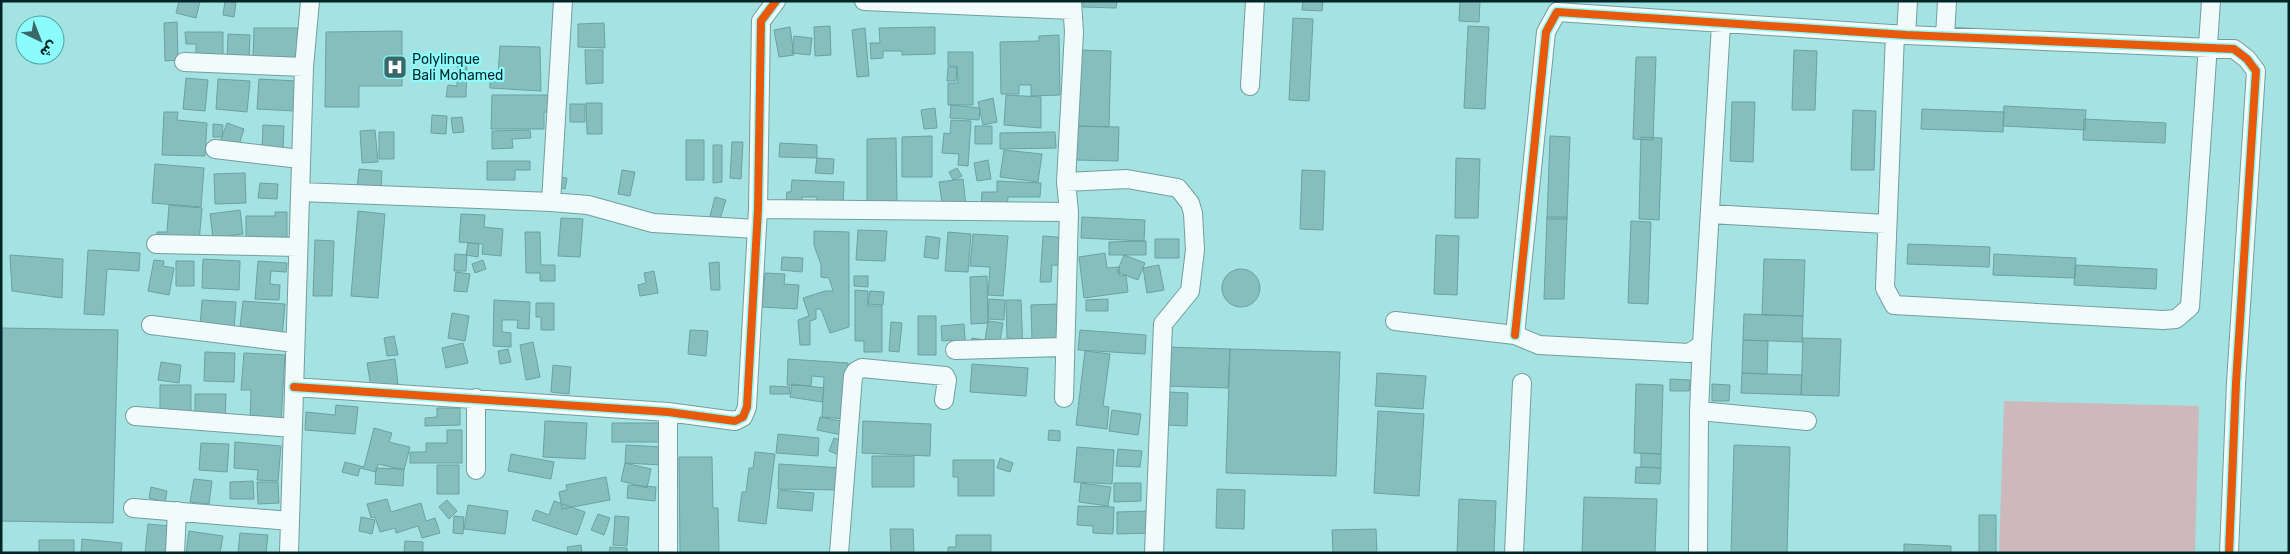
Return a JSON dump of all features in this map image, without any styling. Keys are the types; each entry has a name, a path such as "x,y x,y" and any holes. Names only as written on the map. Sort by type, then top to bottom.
{"street":[{"path":"289,553 300,158 304,67 310,1"},
{"path":"551,202 563,1"},
{"path":"294,387 668,412 735,421 743,417 747,407 758,210 761,21 776,1"},
{"path":"864,1 1071,4 1074,32 1066,182 1070,212 1064,398"},
{"path":"1250,86 1255,1"},
{"path":"1908,1 1901,35 1886,224 1885,288 1894,305 2163,320 2176,319 2190,308 2211,1"},
{"path":"1945,37 1947,1"},
{"path":"1515,335 1546,32 1558,7 1721,24 1901,35 2234,50 2247,59 2256,71 2236,384 2229,553"},
{"path":"1698,553 1699,411 1721,24"},
{"path":"184,62 304,67"},
{"path":"215,149 300,158"},
{"path":"1066,182 1127,179 1178,188 1190,203 1193,213 1195,250 1190,291 1163,324 1154,553"},
{"path":"300,192 551,202 588,205 653,223 757,229"},
{"path":"758,210 1070,212"},
{"path":"1710,214 1886,224"},
{"path":"156,244 298,247"},
{"path":"1395,321 1515,335 1539,345 1688,353 1702,345"},
{"path":"151,325 295,343"},
{"path":"955,350 1065,347"},
{"path":"840,553 853,376 856,371 862,368 942,375 947,380 944,400"},
{"path":"1514,553 1522,383"},
{"path":"476,398 476,470"},
{"path":"1699,411 1807,421"},
{"path":"668,412 668,553"},
{"path":"135,416 293,428"},
{"path":"133,508 290,521"},
{"path":"175,553 177,512"}],"shaded area":[{"path":"2004,401 2199,406 2195,553 1999,553"}],"building":[{"path":"179,1 200,1 196,18 176,13"},
{"path":"225,1 236,3 234,17 223,15"},
{"path":"1083,1 1117,1 1116,8 1083,7"},
{"path":"1303,1 1323,1 1322,11 1302,10"},
{"path":"1460,1 1480,1 1479,22 1459,21"},
{"path":"1293,18 1313,19 1309,101 1289,100"},
{"path":"177,22 178,60 165,61 164,23"},
{"path":"604,23 605,48 578,47 578,24"},
{"path":"830,26 831,55 815,56 814,27"},
{"path":"1468,26 1489,27 1485,109 1464,108"},
{"path":"790,27 794,55 779,57 774,30"},
{"path":"935,27 935,54 902,55 902,51 883,51 883,58 871,59 870,43 880,43 879,28"},
{"path":"254,28 298,28 297,59 253,59"},
{"path":"865,28 869,76 857,77 852,30"},
{"path":"402,31 402,86 359,86 359,107 325,107 326,32"},
{"path":"185,32 223,32 223,59 196,59 196,44 186,44"},
{"path":"228,34 250,35 249,60 227,58"},
{"path":"1059,35 1060,95 1031,96 1031,85 1019,85 1019,94 1001,94 1000,42 1039,41 1039,36"},
{"path":"794,36 812,38 810,55 792,53"},
{"path":"500,46 540,47 541,91 490,88 490,73 498,74"},
{"path":"585,50 603,50 603,83 586,84"},
{"path":"1079,50 1111,51 1109,127 1077,126"},
{"path":"1794,50 1817,51 1815,110 1792,110"},
{"path":"948,52 973,52 973,105 948,105 948,83 958,83 957,66 948,66"},
{"path":"1636,57 1656,57 1653,140 1633,139"},
{"path":"467,61 466,97 446,97 448,85 457,86 458,62"},
{"path":"948,67 957,67 956,81 947,81"},
{"path":"186,78 208,80 205,111 183,109"},
{"path":"218,79 250,81 247,112 216,109"},
{"path":"259,79 296,81 294,111 257,109"},
{"path":"492,95 554,95 554,112 544,112 544,129 491,129"},
{"path":"1006,95 1041,97 1041,128 1004,125"},
{"path":"993,98 997,122 983,125 978,102"},
{"path":"1732,102 1755,102 1753,162 1730,161"},
{"path":"586,103 602,103 602,134 587,134"},
{"path":"570,104 585,104 585,122 570,122"},
{"path":"951,105 980,108 979,120 950,118"},
{"path":"2004,106 2086,110 2085,130 2003,126"},
{"path":"935,108 937,128 924,129 921,110"},
{"path":"1922,109 2004,112 2003,132 1921,129"},
{"path":"1853,110 1876,111 1874,170 1851,170"},
{"path":"164,112 178,112 177,120 207,123 205,156 162,155"},
{"path":"432,115 447,116 446,134 431,133"},
{"path":"462,117 464,132 453,133 451,118"},
{"path":"2084,119 2166,123 2165,143 2083,140"},
{"path":"951,120 971,121 968,166 958,165 959,154 942,153 944,133 950,134"},
{"path":"227,123 244,129 238,148 220,142"},
{"path":"213,124 223,125 222,137 213,137"},
{"path":"263,125 284,126 283,151 262,150"},
{"path":"975,126 992,126 992,144 975,144"},
{"path":"1077,126 1119,127 1118,161 1076,160"},
{"path":"375,130 378,162 362,163 360,131"},
{"path":"530,130 531,138 512,139 513,148 492,149 492,131"},
{"path":"379,132 394,132 394,159 379,159"},
{"path":"1055,132 1056,148 1000,149 1000,133"},
{"path":"932,136 932,177 902,177 902,137"},
{"path":"1550,136 1570,137 1567,219 1547,219"},
{"path":"1641,137 1662,138 1659,220 1639,219"},
{"path":"896,138 897,203 867,203 867,139"},
{"path":"686,140 704,140 704,180 686,180"},
{"path":"732,142 743,142 741,179 730,178"},
{"path":"780,143 817,145 817,158 779,157"},
{"path":"713,145 722,145 722,182 713,183"},
{"path":"1004,150 1042,154 1038,182 1000,177"},
{"path":"817,158 834,159 833,174 815,173"},
{"path":"1456,158 1480,159 1478,218 1455,218"},
{"path":"988,160 991,179 977,181 974,163"},
{"path":"487,161 530,161 530,170 515,170 515,180 487,180"},
{"path":"155,164 204,168 201,207 152,203"},
{"path":"957,168 962,176 953,180 949,172"},
{"path":"359,169 382,171 381,191 357,190"},
{"path":"622,170 635,172 630,196 618,194"},
{"path":"1302,170 1325,171 1323,230 1300,229"},
{"path":"245,173 246,203 215,204 214,174"},
{"path":"560,177 567,178 565,189 558,187"},
{"path":"963,179 966,206 943,209 939,182"},
{"path":"792,180 844,182 843,209 816,207 817,197 802,197 802,204 786,204 787,192 791,192"},
{"path":"997,181 1041,183 1040,197 1008,197 1007,210 981,208 982,192 997,192"},
{"path":"260,183 278,184 277,199 258,198"},
{"path":"715,197 726,200 720,219 710,216"},
{"path":"169,205 202,208 199,242 157,239 157,232 167,232"},
{"path":"240,210 243,234 213,238 210,214"},
{"path":"358,211 385,214 378,298 351,296"},
{"path":"275,212 287,212 287,241 246,241 246,216 275,216"},
{"path":"461,214 485,215 484,227 503,229 501,256 482,254 483,244 459,242"},
{"path":"1082,217 1145,220 1144,241 1081,238"},
{"path":"1547,217 1567,217 1564,299 1544,299"},
{"path":"561,218 583,219 580,257 558,256"},
{"path":"1631,221 1651,222 1648,304 1628,303"},
{"path":"858,230 887,231 885,261 856,260"},
{"path":"814,231 849,232 849,327 830,333 821,309 816,309 816,319 810,321 810,345 800,345 798,320 809,316 803,298 825,291 833,291 829,278 821,277 821,265 814,245"},
{"path":"525,232 540,232 541,265 555,265 555,281 540,281 540,273 526,273"},
{"path":"948,232 971,234 968,272 945,271"},
{"path":"973,234 1008,236 1003,296 988,295 990,267 970,266"},
{"path":"1436,235 1459,236 1457,295 1434,294"},
{"path":"926,236 940,238 938,259 924,257"},
{"path":"1043,236 1068,238 1066,266 1052,265 1051,282 1040,282"},
{"path":"1155,239 1179,239 1179,258 1155,258"},
{"path":"315,240 334,241 332,296 313,296"},
{"path":"1146,241 1146,255 1109,255 1109,242"},
{"path":"468,243 479,244 478,257 466,255"},
{"path":"1908,244 1990,247 1989,267 1907,264"},
{"path":"88,250 140,253 139,271 107,269 104,315 84,314"},
{"path":"1105,253 1107,268 1119,267 1120,276 1126,275 1128,292 1084,298 1079,257"},
{"path":"455,254 467,255 466,271 454,271"},
{"path":"1994,254 2076,258 2075,278 1993,275"},
{"path":"10,255 63,259 62,298 12,291"},
{"path":"1124,255 1145,263 1138,280 1117,272"},
{"path":"782,257 803,258 802,272 781,270"},
{"path":"203,259 240,261 239,290 202,288"},
{"path":"1764,259 1805,260 1803,316 1762,315"},
{"path":"154,260 164,261 163,266 174,268 169,295 148,291"},
{"path":"483,260 486,269 475,273 472,264"},
{"path":"176,261 194,261 194,286 176,286"},
{"path":"258,261 287,263 286,272 271,271 270,284 280,285 279,300 255,299"},
{"path":"719,262 720,290 711,290 709,263"},
{"path":"1159,265 1164,290 1147,293 1143,268"},
{"path":"2075,265 2157,269 2156,289 2074,285"},
{"path":"1241,269 1254,275 1260,288 1254,301 1241,307 1228,301 1222,288 1228,275"},
{"path":"654,271 658,293 640,296 638,285 646,283 644,273"},
{"path":"456,272 470,274 467,292 454,291"},
{"path":"765,273 785,274 784,284 799,285 797,309 762,307"},
{"path":"854,276 868,276 868,287 854,286"},
{"path":"987,276 988,323 971,324 970,277"},
{"path":"855,290 868,291 868,306 882,306 882,352 864,352 864,341 855,341"},
{"path":"870,291 884,292 883,305 868,304"},
{"path":"989,299 1005,300 1004,320 988,319"},
{"path":"1108,299 1108,311 1086,311 1086,300"},
{"path":"202,300 236,302 234,330 200,327"},
{"path":"494,300 530,302 529,329 517,328 518,320 502,320 502,332 511,333 511,347 493,346"},
{"path":"1006,300 1021,300 1023,352 1011,353 1011,338 1007,338"},
{"path":"243,301 285,304 282,338 264,337 265,329 240,327"},
{"path":"536,303 554,303 554,330 541,330 541,317 536,317"},
{"path":"1059,304 1059,338 1032,340 1031,305"},
{"path":"452,313 469,316 465,341 448,338"},
{"path":"1744,314 1803,316 1802,342 1743,340"},
{"path":"918,316 936,316 936,355 918,355"},
{"path":"988,321 1003,323 997,358 969,354 972,338 985,340"},
{"path":"891,322 902,323 899,352 889,351"},
{"path":"964,324 966,352 953,353 952,340 942,341 941,326"},
{"path":"1,328 118,330 113,523 1,521"},
{"path":"690,330 708,331 706,356 688,354"},
{"path":"1080,330 1146,335 1145,354 1078,350"},
{"path":"394,336 398,355 387,356 384,338"},
{"path":"1803,338 1841,339 1839,396 1801,395"},
{"path":"1743,340 1768,341 1767,374 1742,373"},
{"path":"533,342 540,377 526,380 520,345"},
{"path":"463,343 468,363 446,368 442,348"},
{"path":"1165,347 1230,349 1228,388 1164,386"},
{"path":"508,349 511,362 500,364 498,351"},
{"path":"1230,349 1340,352 1336,476 1226,473"},
{"path":"1085,351 1110,354 1103,406 1109,407 1107,429 1076,425"},
{"path":"205,352 235,353 234,382 204,381"},
{"path":"244,353 285,355 281,422 250,420 251,390 241,390"},
{"path":"395,359 398,384 371,387 367,363"},
{"path":"788,359 848,363 845,419 822,417 824,377 812,376 811,386 787,385"},
{"path":"161,362 181,365 179,383 158,380"},
{"path":"972,364 1028,368 1026,396 970,392"},
{"path":"553,365 571,367 569,394 551,392"},
{"path":"1377,373 1426,376 1423,409 1375,406"},
{"path":"1742,373 1802,375 1801,395 1741,393"},
{"path":"1670,379 1690,380 1689,391 1670,391"},
{"path":"792,384 824,388 822,402 790,397"},
{"path":"1636,384 1663,385 1661,454 1634,453"},
{"path":"1712,384 1730,385 1729,401 1712,401"},
{"path":"160,385 191,385 191,415 160,415"},
{"path":"770,386 790,387 789,394 770,394"},
{"path":"1168,392 1188,393 1187,426 1167,425"},
{"path":"195,394 226,394 225,420 195,420"},
{"path":"336,405 358,407 355,434 305,430 306,412 335,415"},
{"path":"437,408 460,408 460,425 425,426 425,418 437,417"},
{"path":"1112,410 1141,414 1138,435 1109,431"},
{"path":"1378,411 1424,414 1419,496 1374,493"},
{"path":"820,417 845,422 842,435 817,430"},
{"path":"545,421 587,423 585,459 543,457"},
{"path":"863,421 931,424 930,456 862,453"},
{"path":"612,423 661,423 661,442 612,442"},
{"path":"374,428 392,433 389,442 410,447 404,470 378,464 376,472 360,468 358,476 342,472 345,462 364,467"},
{"path":"447,430 462,430 462,463 410,463 410,452 426,452 426,443 447,443"},
{"path":"1049,430 1060,431 1060,441 1048,440"},
{"path":"778,434 819,438 818,456 776,453"},
{"path":"834,438 846,442 842,456 829,451"},
{"path":"235,442 281,446 278,481 257,480 258,470 234,468"},
{"path":"201,443 229,444 227,472 199,470"},
{"path":"626,445 663,447 662,465 625,463"},
{"path":"1734,445 1790,447 1787,553 1731,553"},
{"path":"1077,447 1114,450 1112,484 1074,482"},
{"path":"1118,449 1142,451 1140,467 1116,466"},
{"path":"755,452 775,454 766,524 738,521 742,492 746,492 749,468 753,468"},
{"path":"1641,453 1661,454 1661,468 1641,467"},
{"path":"511,454 554,462 551,479 508,471"},
{"path":"872,456 914,456 914,487 872,487"},
{"path":"679,457 712,457 713,508 718,508 719,553 680,553"},
{"path":"1000,458 1013,463 1010,472 997,468"},
{"path":"953,460 994,460 994,496 958,496 958,477 953,477"},
{"path":"625,463 651,469 647,488 621,481"},
{"path":"779,464 843,468 841,490 778,489"},
{"path":"437,465 459,465 459,494 437,494"},
{"path":"1636,467 1661,468 1660,484 1635,483"},
{"path":"376,468 404,469 403,486 375,484"},
{"path":"606,477 610,500 562,509 559,492 567,490 566,485"},
{"path":"194,479 212,481 209,504 190,502"},
{"path":"253,481 254,499 230,499 230,482"},
{"path":"257,482 278,482 279,503 258,504"},
{"path":"1081,483 1111,487 1108,506 1079,502"},
{"path":"1114,483 1141,483 1141,501 1114,502"},
{"path":"628,485 656,487 655,501 627,498"},
{"path":"151,487 167,491 165,502 149,498"},
{"path":"1217,489 1245,490 1244,529 1216,528"},
{"path":"779,490 814,493 812,511 777,508"},
{"path":"1584,497 1657,499 1655,553 1582,553"},
{"path":"387,499 391,512 421,503 426,521 435,518 440,533 422,538 418,526 396,533 395,528 380,532 375,517 371,518 367,504"},
{"path":"1459,499 1496,501 1494,553 1457,553"},
{"path":"447,500 457,511 449,519 439,507"},
{"path":"554,501 585,512 577,535 532,520 536,510 549,515"},
{"path":"468,505 508,511 505,534 464,529"},
{"path":"1078,506 1114,507 1113,534 1093,533 1093,526 1077,525"},
{"path":"1150,511 1150,533 1117,534 1117,512"},
{"path":"598,514 610,518 604,535 591,530"},
{"path":"1979,515 1996,515 1996,553 1979,553"},
{"path":"454,516 464,517 463,534 453,533"},
{"path":"615,516 629,517 627,546 613,545"},
{"path":"361,517 375,520 372,534 359,531"},
{"path":"148,524 169,526 167,553 145,553"},
{"path":"890,529 913,529 914,553 891,553"},
{"path":"1376,529 1377,553 1333,553 1332,530"},
{"path":"189,531 223,536 220,553 186,553"},
{"path":"240,533 268,535 266,553 238,553"},
{"path":"956,535 991,535 991,553 948,553 948,547 956,547"},
{"path":"82,539 122,543 121,553 81,553"},
{"path":"39,540 74,540 74,553 39,553"},
{"path":"405,541 423,542 423,553 404,553"},
{"path":"1904,544 1951,546 1951,553 1904,553"},
{"path":"581,545 582,553 568,553 567,547"},
{"path":"610,547 627,548 627,553 609,553"}],"cycle path":[{"path":"294,387 668,412 735,421 743,417 747,407 758,209 761,21 776,1"},
{"path":"1515,335 1546,32 1557,12 1906,35 2234,49 2247,59 2256,71 2236,383 2229,553"}],"place":[{"name":"Polylinque Bali Mohamed","path":"395,67"}]}
